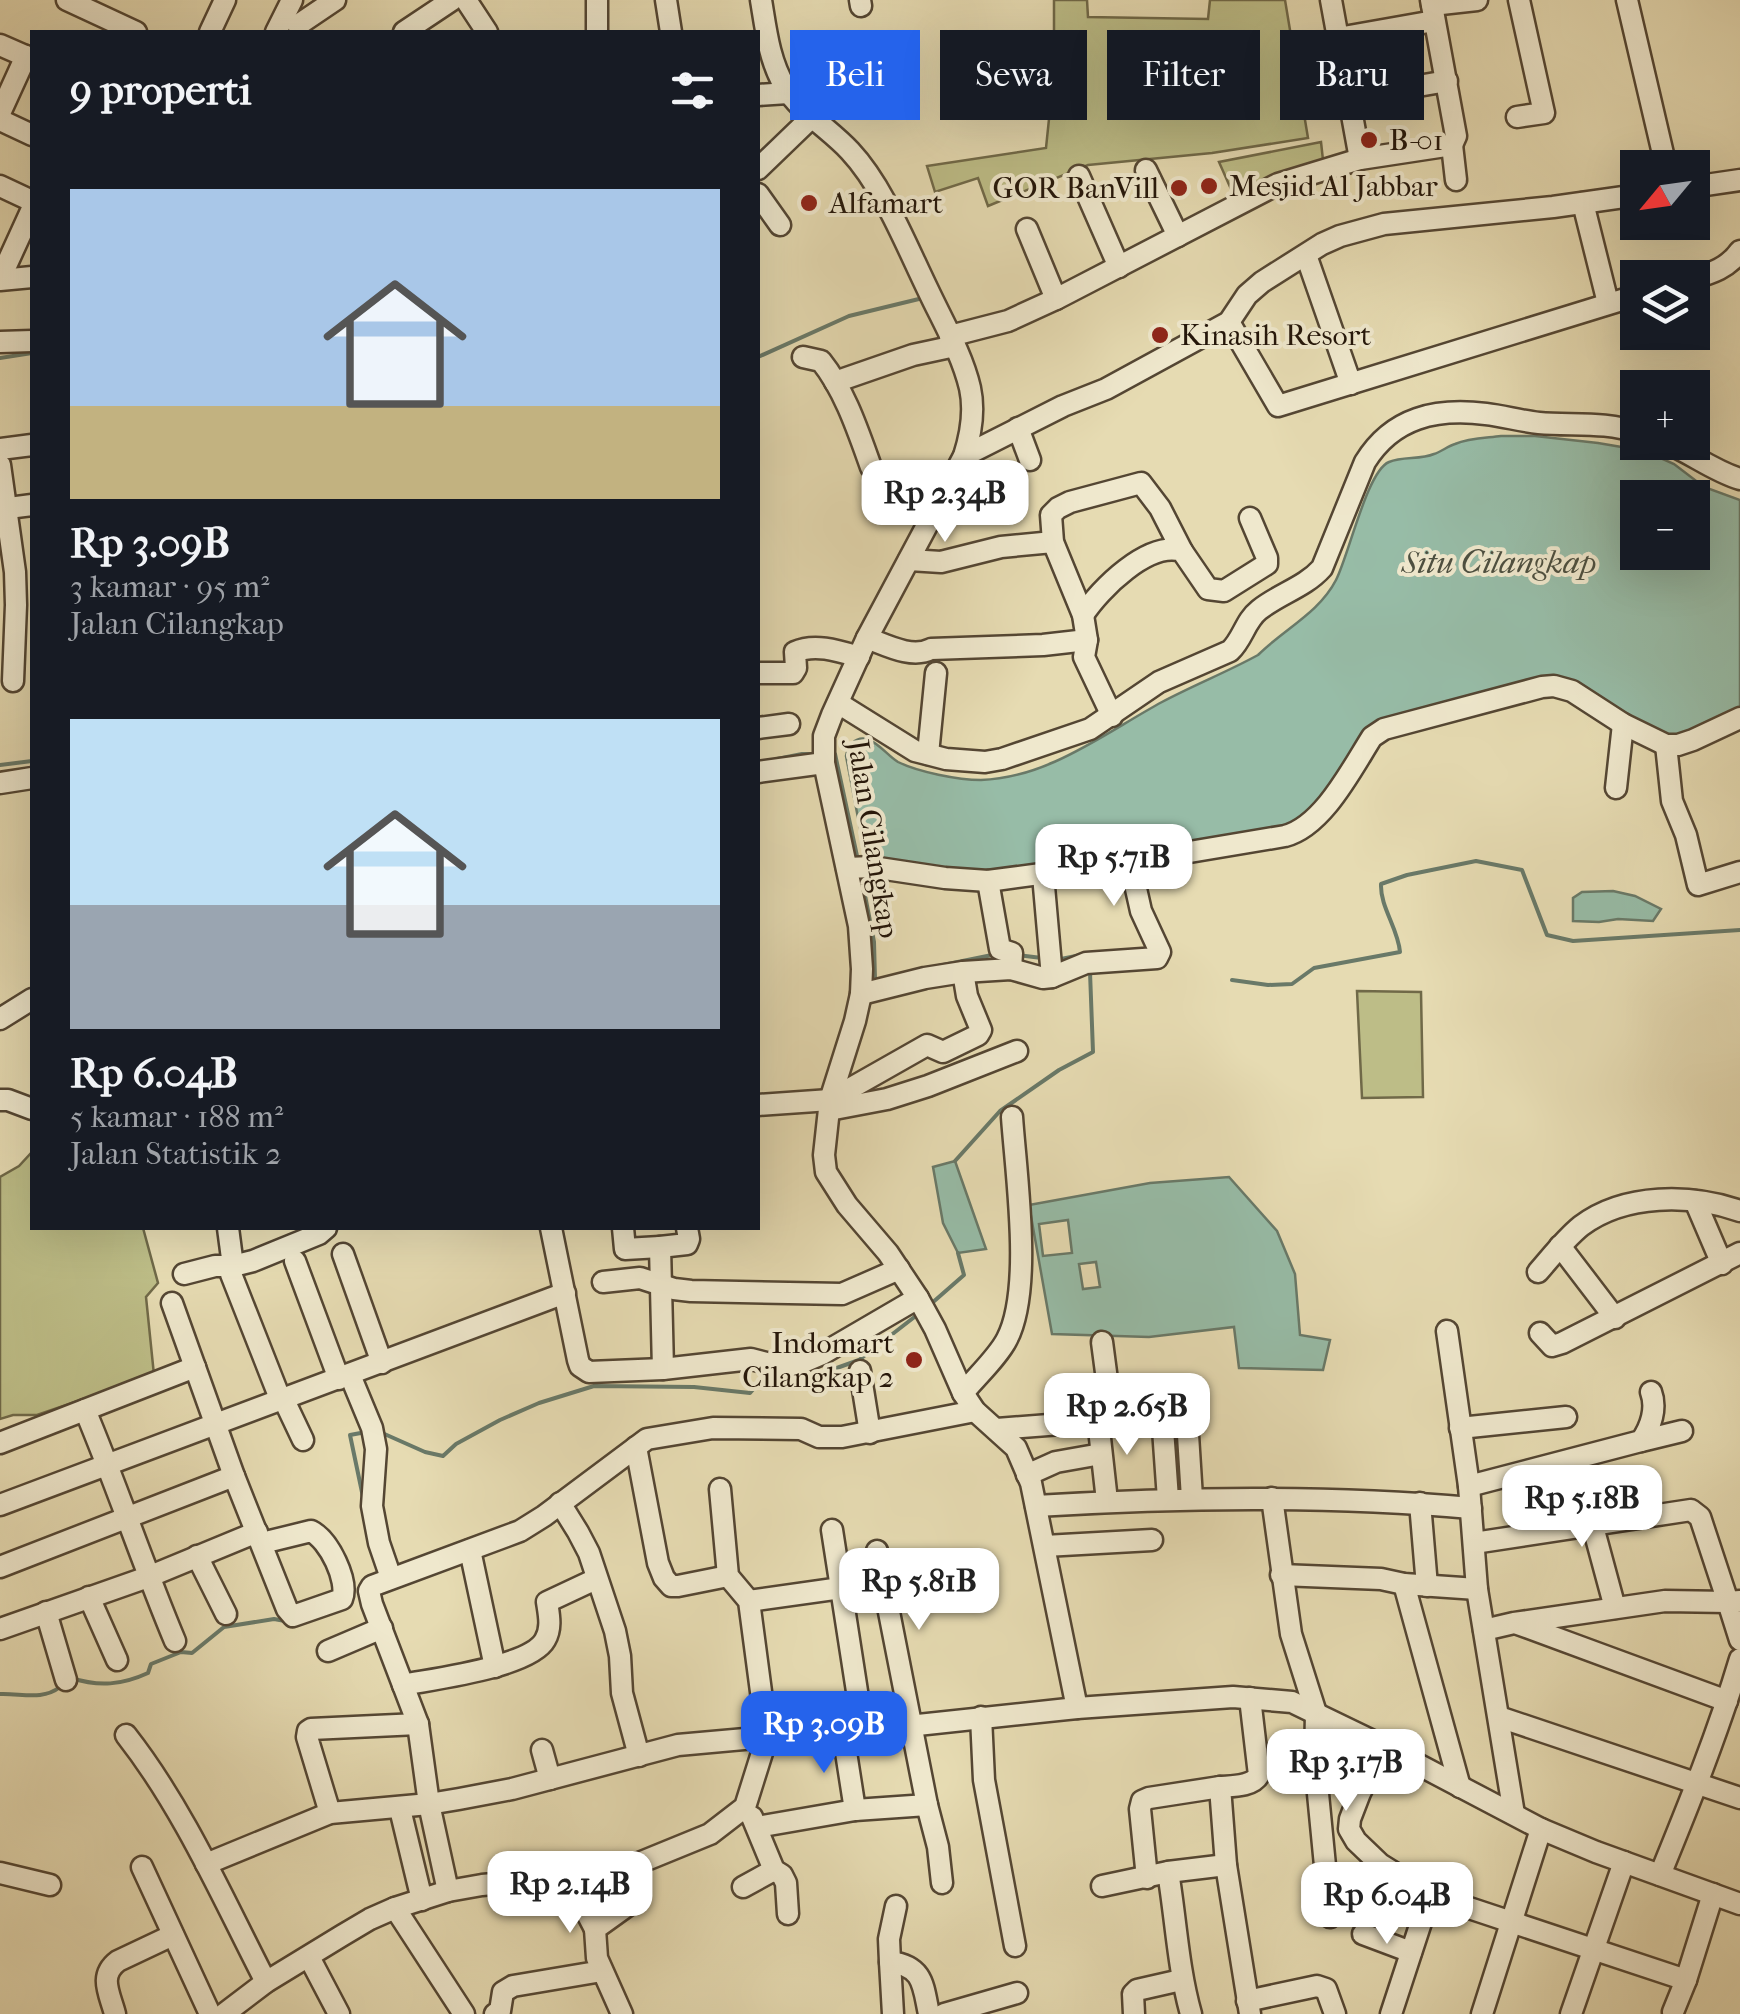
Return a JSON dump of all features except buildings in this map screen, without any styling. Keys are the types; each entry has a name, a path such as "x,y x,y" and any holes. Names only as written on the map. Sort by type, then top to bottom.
{"street":[{"path":"66,0 132,30"},
{"path":"291,22 335,0"},
{"path":"407,30 452,0"},
{"path":"466,0 486,30"},
{"path":"597,0 598,30"},
{"path":"666,0 671,30"},
{"name":"Jalan Cilangkap","path":"760,0 774,67 788,93"},
{"path":"1331,0 1337,30"},
{"path":"1364,30 1477,0"},
{"path":"1517,117 1544,112 1519,0"},
{"path":"1627,0 1662,150"},
{"path":"211,30 219,2"},
{"path":"1432,9 1456,136 1452,145 1456,180"},
{"path":"0,44 29,58 0,117 30,134"},
{"path":"1424,85 1446,81"},
{"path":"760,95 788,93"},
{"path":"760,166 809,120"},
{"name":"Jalan Cilangkap","path":"817,120 852,153 902,235 953,341 970,391 972,411 964,456 863,648 825,730 824,755 860,938 861,994 829,1105 826,1172 923,1306 969,1402 1016,1448 1036,1506 1076,1708"},
{"path":"1353,120 1360,159"},
{"path":"835,382 1008,321 1278,184 1360,159 1452,145"},
{"path":"1146,170 1178,236"},
{"path":"1079,176 1118,267"},
{"path":"1710,184 1740,180"},
{"path":"0,186 30,200"},
{"path":"760,197 780,225"},
{"path":"964,456 1106,389 1229,322 1247,295 1262,282 1340,236 1384,224 1620,199"},
{"path":"1583,204 1608,304"},
{"path":"30,213 0,280 30,278"},
{"path":"1028,229 1056,299"},
{"path":"1710,274 1740,250"},
{"path":"1306,255 1351,384"},
{"path":"1229,322 1278,406 1620,300"},
{"path":"0,342 30,340"},
{"path":"804,356 821,361 835,382 871,467"},
{"path":"838,703 902,744 946,760 1002,759 1090,730 1159,682 1230,651 1250,617 1315,576 1322,568 1375,446 1408,420 1448,413 1482,413 1536,423 1620,426"},
{"path":"1018,428 1030,460"},
{"path":"0,449 30,445"},
{"path":"1700,460 1740,479"},
{"path":"0,466 14,572 16,605 7,647 13,680"},
{"path":"1112,716 1084,657 1087,640 1082,615 1053,542 1051,516 1070,502 1141,483 1208,589 1224,591 1267,564 1250,518"},
{"path":"3,509 30,504"},
{"path":"910,560 941,562 1001,547 1053,542"},
{"path":"1082,615 1096,595 1121,572 1166,550 1182,551"},
{"path":"760,672 793,672 795,652 802,648 921,653 931,649 1043,646 1087,640"},
{"path":"928,754 936,673"},
{"path":"847,868 872,867 988,881 1285,836 1305,829 1319,817 1372,738 1384,729 1554,686 1572,691 1623,724 1666,745 1693,740 1740,718"},
{"path":"760,728 789,724"},
{"path":"1616,788 1623,724"},
{"path":"1666,745 1672,801 1686,835 1698,885 1740,872"},
{"path":"760,771 824,755"},
{"path":"0,783 30,778"},
{"path":"988,881 1000,949 1012,961 1042,978 1052,966 1155,959 1160,952 1141,912 1130,862"},
{"path":"1043,875 1052,966"},
{"path":"861,994 1012,961"},
{"path":"829,1105 928,1045 943,1052 978,1035 981,1030 966,996 963,972"},
{"path":"0,1019 30,999"},
{"path":"760,1106 888,1099 1017,1051"},
{"path":"0,1100 30,1108"},
{"path":"448,1892 429,1804 418,1724 368,1591 392,1578 520,1531 647,1438 713,1428 801,1429 820,1437 842,1437 870,1433 969,1402 1006,1340 1016,1309 1021,1253 1012,1117"},
{"path":"1538,1272 1583,1225 1610,1210 1658,1199 1695,1200 1740,1211"},
{"path":"1540,1333 1552,1346 1562,1343 1731,1258 1695,1200"},
{"path":"228,1230 232,1270 283,1400 303,1440"},
{"path":"184,1274 215,1266 232,1270 324,1230"},
{"path":"551,1230 578,1360 585,1370 663,1370 751,1360 778,1366 801,1363 923,1306"},
{"path":"622,1230 625,1248 686,1244 687,1230"},
{"path":"1560,1246 1615,1318"},
{"path":"660,1247 663,1370"},
{"path":"343,1254 382,1363"},
{"path":"295,1262 372,1431 376,1458 372,1506 392,1578"},
{"path":"603,1282 640,1278 674,1290 842,1294 899,1269"},
{"path":"0,1504 566,1293"},
{"path":"0,1629 197,1556 260,1538 311,1531 332,1553 345,1594 292,1616 288,1609 260,1538 234,1476 172,1303"},
{"path":"1448,1331 1478,1589 1514,1814"},
{"path":"1102,1342 1102,1454 1107,1502"},
{"path":"0,1443 196,1367"},
{"path":"860,1371 870,1433"},
{"path":"1641,1441 1654,1410 1651,1392"},
{"path":"85,1410 175,1641"},
{"path":"997,1429 1152,1417 1163,1429 1168,1499"},
{"path":"1460,1428 1566,1418"},
{"path":"1187,1420 1192,1498"},
{"path":"1469,1486 1682,1432"},
{"path":"636,1447 664,1578 671,1586 678,1586 728,1576"},
{"path":"1027,1475 1056,1462 1102,1454"},
{"path":"0,1567 234,1476"},
{"path":"224,2014 266,1982 395,1908 448,1892 512,1881 573,1877 639,1863 710,1834 745,1807 767,1737 748,1601 728,1576 720,1490"},
{"path":"1272,1498 1291,1634 1316,1713 1315,1763 1330,1917"},
{"path":"1036,1506 1272,1498 1471,1508"},
{"path":"560,1503 584,1542 615,1631 622,1694 639,1756"},
{"path":"1420,1503 1427,1586"},
{"path":"1474,1543 1691,1510 1700,1517 1734,1602 1740,1640"},
{"path":"1592,1523 1615,1608"},
{"path":"832,1530 842,1588 855,1810"},
{"path":"1045,1546 1152,1540"},
{"path":"470,1550 495,1667"},
{"path":"878,1551 942,1883"},
{"path":"197,1556 226,1614"},
{"path":"1281,1574 1478,1589"},
{"path":"403,1685 495,1667 531,1653 540,1647 549,1630 547,1602 596,1579"},
{"path":"1404,1584 1460,1787"},
{"path":"748,1601 842,1588"},
{"path":"89,1597 117,1660"},
{"path":"1484,1630 1664,1601 1734,1602"},
{"path":"46,1612 66,1680"},
{"path":"1514,1623 1727,1701"},
{"path":"328,1651 382,1628"},
{"path":"1660,1875 1698,1783 1740,1659"},
{"path":"1147,1878 1142,1802 1256,1781 1259,1775 1250,1698"},
{"path":"206,1864 330,1813 429,1804 512,1789 678,1745 853,1732 1076,1708 1250,1698 1292,1702 1541,1829 1740,1904"},
{"path":"1499,1717 1740,1798"},
{"path":"981,1718 984,1780 1015,1946"},
{"path":"330,1813 308,1731 418,1724"},
{"path":"126,1735 143,1756 206,1864 266,1982"},
{"path":"1383,1746 1360,1793 1349,1829 1380,1864 1430,1895 1686,1980"},
{"path":"542,1750 550,1779"},
{"path":"1220,1787 1226,1865 1248,2008 1317,1986 1326,1989 1335,2014"},
{"path":"757,1826 855,1810 927,1805"},
{"path":"745,1807 774,1870 786,1883 788,1914"},
{"path":"400,1809 422,1900"},
{"path":"1482,2014 1541,1829"},
{"path":"1571,2014 1624,1862"},
{"path":"595,1929 634,1900 639,1863"},
{"path":"1102,1886 1226,1865"},
{"path":"142,1868 210,2014"},
{"path":"742,1888 774,1870"},
{"path":"1168,1872 1181,1980 1191,2014"},
{"path":"0,1873 50,1884"},
{"path":"573,1877 595,1929 594,1944 602,1971 622,2014"},
{"path":"1673,2012 1713,1894"},
{"path":"1391,2014 1430,1895"},
{"path":"893,2014 889,1939 896,1906"},
{"path":"395,1908 464,2014"},
{"path":"1363,1934 1411,1952"},
{"path":"115,2014 107,1984 110,1966 174,1935"},
{"path":"309,1956 339,2014"},
{"path":"890,1962 918,1973 929,2014"},
{"path":"495,2014 500,2011 502,1992 513,1986 602,1971"},
{"path":"1134,2014 1132,1994 1137,1990 1181,1980"},
{"path":"944,2014 1018,1993"}],"shaded area":[{"path":"1054,0 1087,0 1088,17 1208,19 1210,0 1285,0 1290,30 1280,30 1280,120 1305,120 1308,138 1212,153 1088,165 988,206 978,178 935,192 927,166 1046,148 1049,120 1087,120 1087,30 1054,30"},
{"path":"1321,142 1323,160 1234,196 1219,162"},
{"path":"1357,991 1421,992 1423,1097 1362,1098"},
{"path":"30,1154 30,1230 144,1230 158,1283 146,1297 154,1375 37,1415 0,1419 0,1177"}],"water":[{"name":"Situ Cilangkap","path":"1535,436 1620,447 1620,460 1665,460 1695,480 1620,480 1620,570 1710,570 1710,489 1740,500 1740,713 1677,737 1661,734 1581,687 1388,720 1294,826 1011,873 867,864 846,756 856,740 871,741 906,766 961,779 1006,777 1053,763 1162,702 1258,655 1329,592 1381,469 1389,462 1429,456 1472,439"},
{"path":"1613,891 1635,896 1661,909 1653,921 1573,921 1573,898 1582,892"},
{"path":"955,1161 986,1249 958,1253 943,1223 933,1167"},
{"path":"1229,1177 1277,1231 1295,1274 1300,1335 1330,1340 1323,1370 1239,1368 1234,1327 1149,1337 1052,1334 1029,1205 1150,1183","holes":["1068,1220 1072,1253 1043,1256 1039,1224","1096,1262 1100,1287 1083,1289 1079,1264"]}],"waterway":[{"path":"760,356 849,316 923,298"},
{"path":"0,358 30,353"},
{"path":"777,759 817,754"},
{"path":"835,754 857,856"},
{"path":"0,765 30,761"},
{"path":"1232,980 1292,984 1314,968 1400,952 1381,884 1476,861 1522,870 1547,935 1573,941 1740,930"},
{"path":"861,875 874,942 875,979 880,979"},
{"path":"938,966 997,954"},
{"path":"1017,955 1042,958"},
{"path":"1056,960 1081,955"},
{"path":"955,1161 1000,1111 1059,1070 1093,1052 1090,972"},
{"path":"932,1303 964,1275 958,1253"},
{"path":"380,1432 443,1456 456,1444 500,1420 594,1386 694,1387 750,1393 756,1386 795,1383 859,1360 917,1315"},
{"path":"363,1497 350,1435 366,1432"},
{"path":"71,1678 101,1684 129,1680 148,1673 151,1664 181,1652 192,1653 224,1627 274,1619 285,1621"},
{"path":"0,1694 39,1695 60,1687"}],"place":[{"name":"B-01","path":"1369,140"},
{"name":"Mesjid Al Jabbar","path":"1209,186"},
{"name":"GOR BanVill","path":"1179,188"},
{"name":"Alfamart","path":"809,203"},
{"name":"Kinasih Resort","path":"1160,335"},
{"name":"Indomart Cilangkap 2","path":"914,1360"}]}
